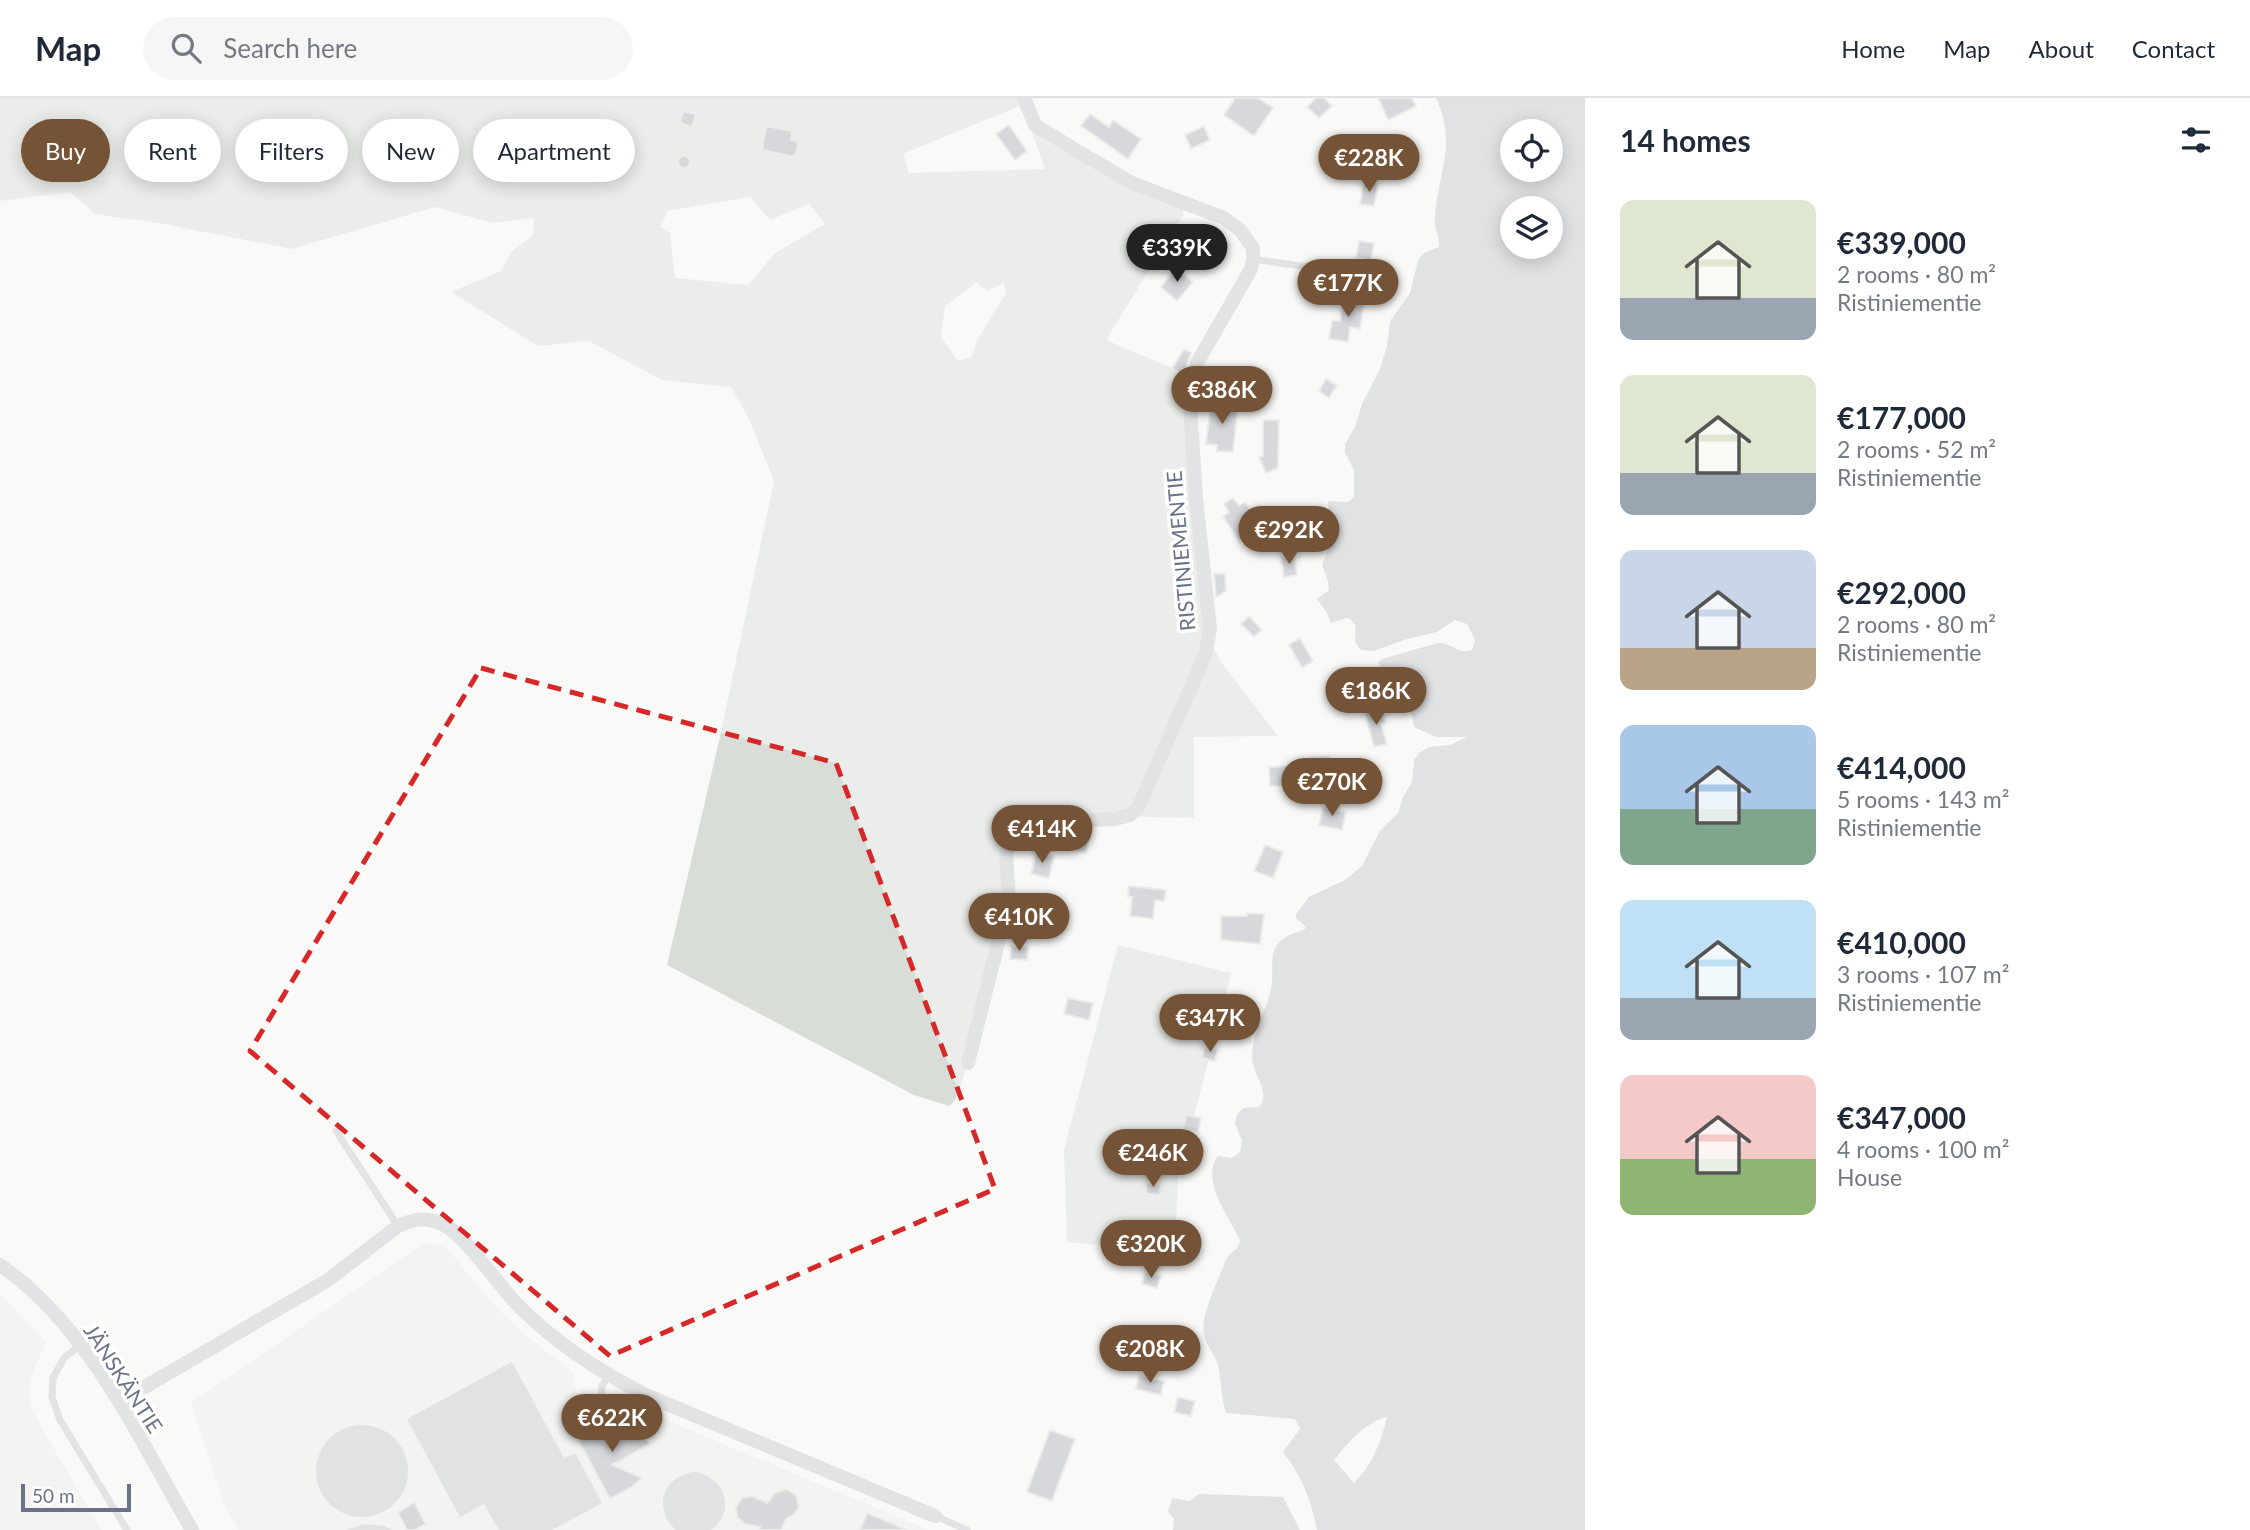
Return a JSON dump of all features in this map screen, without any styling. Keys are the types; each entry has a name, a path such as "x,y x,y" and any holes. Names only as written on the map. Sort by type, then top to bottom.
{"street":[{"path":"1024,98 1035,125 1074,149 1132,183 1224,218 1249,240 1254,259"},
{"name":"RISTINIEMENTIE","path":"968,1063 1009,899 1006,853 1012,836 1027,823 1115,819 1130,815 1138,808 1206,653 1210,628 1193,471 1189,389 1197,363 1251,269 1254,259"},
{"path":"119,1402 328,1280 398,1226 426,1219 448,1226 535,1321 608,1376 648,1396 935,1516"},
{"name":"JÄNSKÄNTIE","path":"0,1265 15,1275 80,1345 119,1402 191,1530"}],"lane":[{"path":"1254,259 1373,272"},
{"path":"336,1131 398,1226"},
{"path":"80,1345 64,1358 53,1378 52,1397 60,1420 127,1530"},
{"path":"600,1410 602,1386 608,1376"},
{"path":"935,1516 967,1530"}],"highlighted area":[{"path":"481,668 836,763 995,1189 610,1356 250,1051"}],"shaded area":[{"path":"0,98 1022,98 1024,104 903,154 909,173 1045,169 1031,129 1184,208 1183,215 1106,340 1172,368 1187,378 1211,644 1223,665 1278,736 1194,737 1194,818 1142,817 1115,821 1033,824 1013,844 1002,958 956,1099 949,1106 914,1095 667,965 719,741 774,481 748,417 731,387 662,380 589,341 538,346 451,292 501,271 513,250 533,235 534,218 493,223 435,207 292,249 164,224 95,214 70,192 0,201","holes":["750,197 770,220 809,204 825,224 775,253 748,285 675,278 670,233 660,227 668,211","977,282 987,291 1004,283 1006,293 978,339 971,357 958,361 941,337 945,306"]},
{"path":"1436,98 1585,98 1585,1530 1317,1530 1305,1489 1283,1452 1300,1429 1295,1419 1226,1413 1218,1365 1207,1343 1203,1327 1210,1298 1226,1259 1240,1241 1214,1188 1213,1166 1218,1156 1232,1158 1240,1152 1242,1141 1235,1123 1237,1114 1243,1108 1259,1107 1262,1102 1262,1089 1252,1056 1270,992 1275,949 1282,939 1305,929 1296,914 1309,897 1345,880 1362,866 1380,831 1398,813 1412,782 1414,760 1419,753 1429,747 1450,745 1467,737 1436,737 1414,727 1410,708 1399,696 1378,662 1438,643 1462,651 1472,650 1475,640 1467,624 1455,620 1437,632 1374,651 1361,650 1355,642 1354,623 1347,618 1331,623 1317,599 1329,590 1322,565 1330,543 1328,501 1348,502 1354,497 1354,470 1345,453 1345,444 1380,369 1387,346 1390,321 1410,293 1418,260 1424,253 1439,247 1435,219 1445,156 1445,129","holes":["1387,1417 1371,1461 1354,1483 1334,1460 1371,1423"]},
{"path":"1118,945 1231,973 1178,1178 1175,1252 1067,1242 1064,1150"},
{"path":"424,1243 445,1246 499,1310 525,1335 574,1373 576,1394 616,1399 929,1530 239,1530 224,1503 191,1403"},
{"path":"0,1294 46,1342 31,1377 30,1399 33,1412 101,1530 0,1530"},
{"path":"512,1362 564,1458 575,1453 602,1503 552,1530 499,1530 484,1504 460,1517 407,1419"},
{"path":"362,1425 380,1428 395,1438 405,1453 408,1471 405,1489 395,1504 380,1514 362,1517 344,1514 329,1504 319,1489 316,1471 319,1453 329,1438 344,1428"},
{"path":"696,1472 706,1475 720,1488 724,1496 724,1514 711,1530 676,1530 664,1512 665,1494 676,1479"},
{"path":"1199,1494 1283,1497 1300,1530 1173,1530 1174,1519 1168,1512 1172,1498 1190,1501"},
{"path":"364,1524 384,1526 392,1530 345,1530"}],"building":[{"path":"1235,98 1258,98 1273,108 1254,136 1224,115"},
{"path":"1316,98 1324,98 1332,106 1319,118 1307,107"},
{"path":"1378,98 1412,98 1416,106 1388,120"},
{"path":"683,111 696,114 692,127 680,123"},
{"path":"1090,114 1109,127 1113,120 1141,139 1128,159 1081,126"},
{"path":"1009,125 1027,151 1015,160 996,134"},
{"path":"766,126 792,131 791,140 799,142 795,157 762,150"},
{"path":"1204,126 1210,140 1191,149 1185,135"},
{"path":"684,156 690,162 684,168 678,162"},
{"path":"1364,181 1378,184 1374,206 1360,204"},
{"path":"1359,241 1374,243 1371,261 1356,258"},
{"path":"1176,268 1193,282 1177,301 1161,287"},
{"path":"1345,295 1365,298 1360,329 1350,327 1348,342 1329,339 1332,320 1340,321"},
{"path":"1184,349 1191,353 1183,375 1172,368"},
{"path":"1326,379 1337,385 1329,398 1319,391"},
{"path":"1211,402 1238,405 1233,452 1217,451 1217,445 1206,444"},
{"path":"1263,420 1279,420 1278,468 1266,473 1259,457 1263,456"},
{"path":"1233,498 1239,506 1245,502 1263,527 1240,542 1223,517 1229,512 1224,504"},
{"path":"1319,519 1321,531 1301,535 1299,522"},
{"path":"1294,556 1297,575 1284,577 1281,557"},
{"path":"1225,573 1226,591 1216,597 1214,574"},
{"path":"1249,616 1262,630 1254,637 1241,624"},
{"path":"1300,638 1313,661 1302,668 1289,645"},
{"path":"1382,709 1385,723 1381,724 1387,744 1374,747 1365,713"},
{"path":"1330,756 1332,783 1311,784 1311,777 1282,780 1282,786 1270,786 1269,767 1310,765 1310,757"},
{"path":"1323,807 1346,812 1342,830 1319,825"},
{"path":"1075,833 1090,837 1086,853 1072,850"},
{"path":"1265,845 1283,852 1273,878 1254,871"},
{"path":"1036,852 1054,856 1049,878 1031,874"},
{"path":"1129,886 1166,890 1164,901 1155,900 1153,919 1130,916 1132,897 1128,897"},
{"path":"1247,913 1264,914 1260,944 1221,940 1221,916 1247,916"},
{"path":"1011,946 1028,947 1027,960 1010,959"},
{"path":"1208,997 1220,1000 1217,1015 1205,1012"},
{"path":"1068,998 1093,1003 1089,1020 1064,1014"},
{"path":"1204,1047 1217,1050 1215,1061 1202,1058"},
{"path":"1186,1115 1201,1118 1198,1133 1183,1129"},
{"path":"1146,1183 1161,1184 1160,1195 1146,1194"},
{"path":"1161,1233 1179,1237 1175,1252 1158,1248"},
{"path":"1145,1272 1161,1276 1157,1288 1142,1284"},
{"path":"1139,1375 1164,1381 1161,1395 1136,1389"},
{"path":"1178,1397 1195,1401 1191,1416 1174,1412"},
{"path":"602,1419 611,1436 638,1421 650,1444 612,1465 642,1478 610,1499 575,1434"},
{"path":"1050,1430 1075,1439 1052,1501 1027,1492"},
{"path":"786,1489 796,1495 799,1507 787,1518 781,1530 759,1530 760,1527 745,1524 737,1517 736,1507 742,1498 753,1496 767,1503 775,1493"},
{"path":"414,1502 426,1524 415,1530 407,1530 398,1513"},
{"path":"867,1513 907,1530 860,1530"}]}
